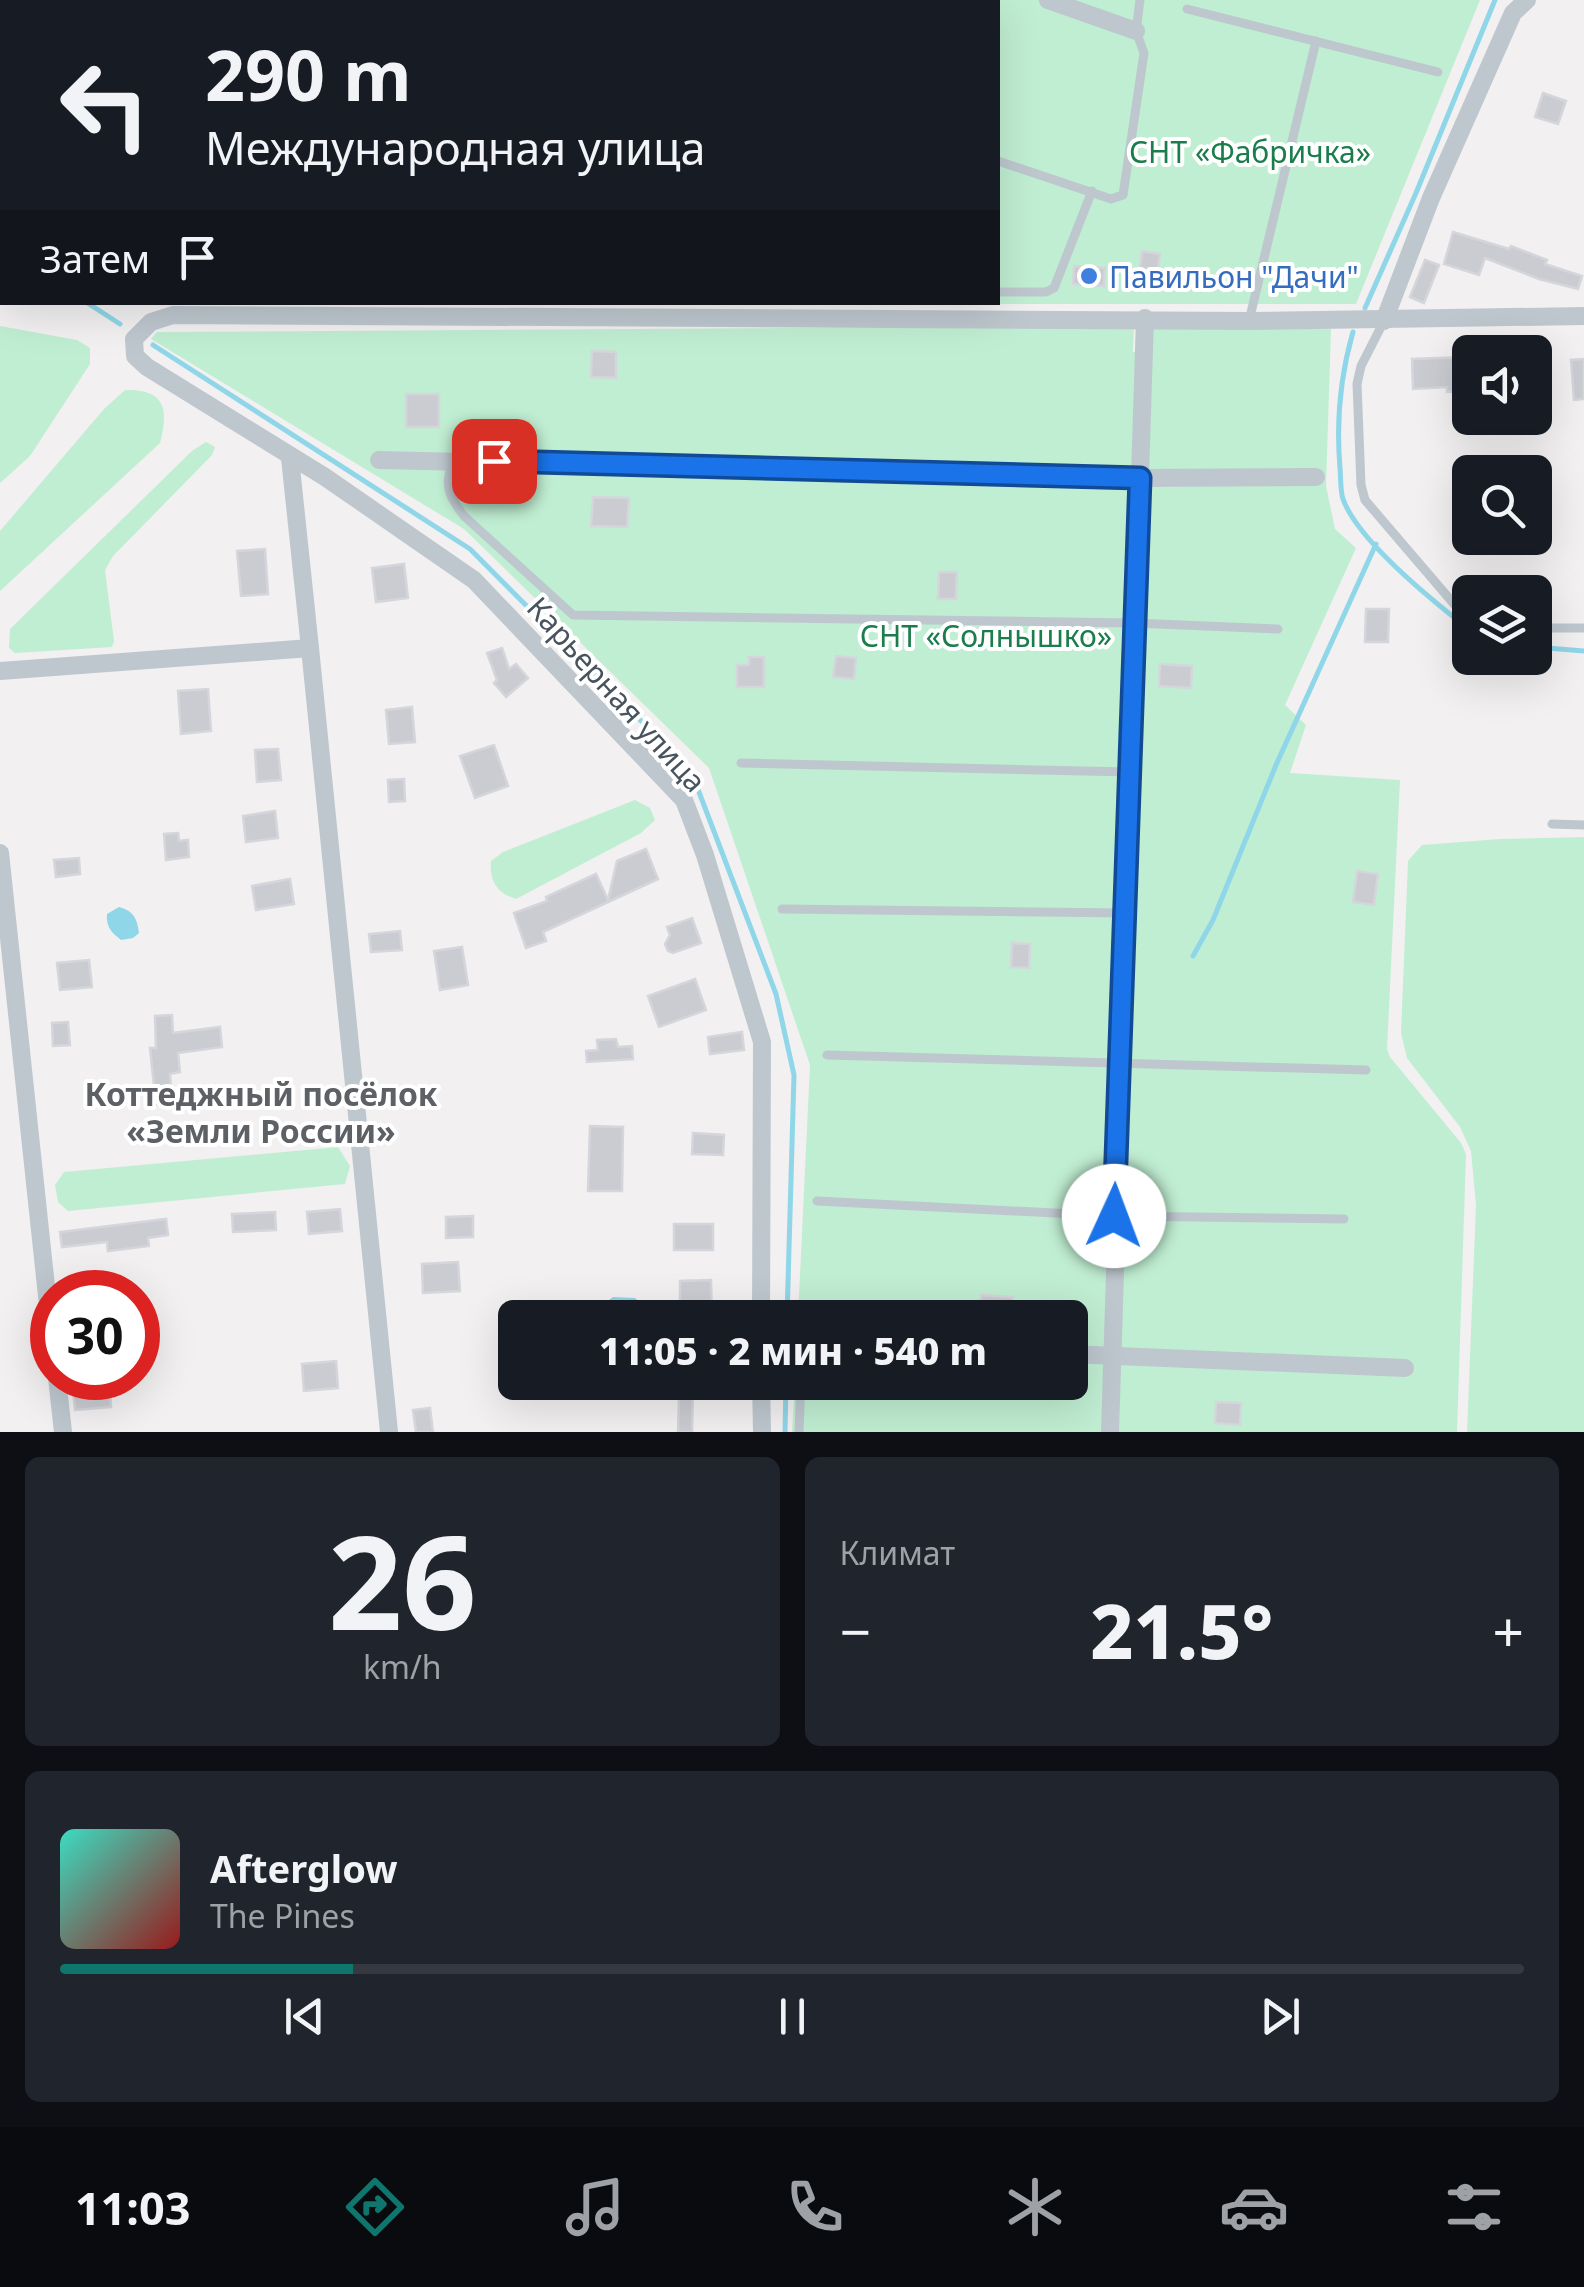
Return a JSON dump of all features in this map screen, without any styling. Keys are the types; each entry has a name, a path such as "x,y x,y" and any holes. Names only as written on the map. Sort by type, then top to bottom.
{"street":[{"path":"1048,0 1136,31"},
{"path":"1384,320 1431,198 1513,13 1527,0"},
{"path":"754,309 1249,321 1584,316"},
{"name":"Карьерная улица","path":"754,309 174,315 152,322 134,338 135,356 148,367 324,477 474,580 684,800 706,855 762,1042 761,1300"},
{"path":"1110,1432 1144,318"},
{"path":"290,458 389,1432"},
{"path":"379,460 1140,478 1316,477"},
{"path":"0,672 310,648"},
{"path":"0,853 44,1270"},
{"path":"1088,1354 1405,1368"},
{"path":"60,1400 64,1432"},
{"path":"761,1400 762,1432"}],"lane":[{"path":"1000,162 1111,199 1123,195 1144,53 1136,31 1140,0"},
{"path":"1187,9 1438,72"},
{"path":"1249,321 1316,42"},
{"path":"1000,292 1046,292 1054,288 1092,190"},
{"path":"1384,320 1361,366 1357,384 1361,485 1365,500 1452,602"},
{"path":"456,460 447,486 451,499 464,516 572,615 1133,623 1278,629"},
{"path":"1552,628 1584,628"},
{"path":"742,763 1129,772"},
{"path":"1552,824 1584,825"},
{"path":"782,908 1126,912"},
{"path":"827,1055 1366,1070"},
{"path":"817,1201 1114,1216 1344,1219"},
{"path":"799,1432 800,1400"}],"green space":[{"name":"СНТ «Фабричка»","path":"1000,0 1480,0 1356,304 1000,304"},
{"path":"0,326 77,340 90,348 90,364 30,456 0,483"},
{"name":"СНТ «Солнышко»","path":"1134,326 1133,352 1144,352 1153,326 1331,329 1326,486 1335,529 1356,548 1285,705 1306,725 1290,773 1400,780 1387,1049 1466,1154 1457,1432 792,1432 794,1400 1088,1400 1088,1300 799,1300 810,1065 709,768 464,529 151,339 157,332"},
{"path":"125,390 149,393 161,403 164,420 160,443 0,591 0,531 104,409"},
{"path":"206,442 215,447 212,455 113,556 105,570 112,647 15,653 9,648 10,629 192,451"},
{"path":"635,800 650,808 655,820 641,833 516,899 496,885 491,861 503,852"},
{"path":"1584,837 1584,1432 1467,1432 1476,1205 1471,1151 1460,1127 1407,1058 1401,1033 1408,861 1422,845"},
{"path":"338,1147 350,1166 345,1184 68,1211 58,1202 55,1185 64,1172"}],"water":[{"path":"119,907 136,920 139,933 133,938 121,940 108,926 107,914"},
{"path":"613,1297 637,1300 609,1300"}],"building":[{"path":"1543,93 1566,101 1558,124 1535,117"},
{"path":"1453,232 1509,249 1511,246 1547,260 1545,264 1582,276 1578,289 1485,258 1479,275 1444,264"},
{"path":"1142,251 1160,254 1157,276 1139,274"},
{"path":"1425,260 1439,265 1424,303 1410,297"},
{"name":"Павильон \"Дачи\"","path":"1074,266 1105,268 1104,286 1073,284"},
{"path":"592,351 616,352 616,378 591,377"},
{"path":"1452,358 1452,392 1447,392 1447,387 1413,389 1412,359"},
{"path":"1584,359 1584,399 1574,400 1571,360"},
{"path":"406,394 439,394 439,427 406,427"},
{"path":"593,497 629,498 627,527 591,526"},
{"path":"265,549 268,594 241,596 237,551"},
{"path":"404,564 408,598 376,602 372,568"},
{"path":"939,572 957,572 956,599 938,599"},
{"path":"1366,609 1389,609 1388,642 1365,642"},
{"path":"502,648 509,669 516,664 528,678 506,697 494,683 497,680 487,653"},
{"path":"836,656 856,658 854,679 833,677"},
{"path":"749,657 764,657 764,687 737,687 737,665 749,665"},
{"path":"1160,664 1192,666 1191,688 1159,686"},
{"path":"208,689 211,731 181,734 178,691"},
{"path":"412,707 415,742 389,744 386,710"},
{"path":"494,745 508,786 475,798 460,756"},
{"path":"278,749 281,780 257,782 255,750"},
{"path":"404,779 405,801 389,802 388,780"},
{"path":"275,811 278,838 246,842 243,816"},
{"path":"178,833 179,841 188,840 189,857 166,860 164,834"},
{"path":"646,849 658,879 543,932 546,941 526,948 514,913 547,901 546,897 596,874 608,900 617,861"},
{"path":"79,858 80,874 56,877 54,860"},
{"path":"1357,871 1378,874 1374,905 1353,902"},
{"path":"290,879 294,904 256,910 252,886"},
{"path":"692,918 701,943 673,953 668,951 667,927"},
{"path":"400,931 402,950 371,952 369,934"},
{"path":"1012,943 1030,944 1029,968 1011,967"},
{"path":"462,947 468,985 440,990 434,951"},
{"path":"89,960 92,987 60,990 57,963"},
{"path":"695,979 706,1010 659,1027 648,996"},
{"path":"172,1015 173,1033 220,1027 222,1047 178,1053 180,1072 170,1074 172,1104 156,1105 150,1048 156,1048 155,1016"},
{"path":"68,1022 70,1045 53,1046 52,1023"},
{"path":"742,1032 744,1050 710,1054 708,1037"},
{"path":"616,1039 618,1047 632,1046 633,1059 587,1062 586,1051 598,1050 597,1040"},
{"path":"590,1126 623,1127 622,1191 588,1191"},
{"path":"693,1133 724,1135 723,1155 692,1154"},
{"path":"340,1209 342,1231 309,1234 307,1212"},
{"path":"275,1212 276,1230 233,1232 232,1214"},
{"path":"473,1216 473,1237 446,1238 446,1217"},
{"path":"166,1219 168,1235 148,1238 149,1246 108,1251 107,1242 62,1247 60,1232"},
{"path":"674,1224 713,1224 713,1250 674,1250"},
{"path":"458,1262 460,1291 423,1293 422,1264"},
{"path":"711,1280 712,1300 680,1300 680,1281"},
{"path":"981,1295 1013,1297 1013,1300 981,1300"},
{"path":"336,1361 338,1388 304,1391 302,1364"},
{"path":"74,1400 111,1400 111,1407 75,1410"},
{"path":"679,1400 693,1400 692,1432 678,1432"},
{"path":"1216,1402 1241,1403 1240,1425 1215,1423"},
{"path":"430,1408 433,1432 416,1432 413,1410"}],"waterway":[{"path":"1365,308 1495,0"},
{"path":"91,305 120,324"},
{"path":"1353,332 1339,416 1343,499 1351,516 1380,552 1452,615"},
{"path":"153,345 470,549 677,757 694,779 776,994 794,1075 788,1300"},
{"path":"1193,956 1213,920 1276,765 1376,544"},
{"path":"1552,648 1584,651"},
{"path":"785,1432 786,1400"}],"place":[{"name":"Павильон \"Дачи\"","path":"1089,276"}],"district":[{"name":"Коттеджный посёлок «Земли России»","path":"261,1112"}],"route":[{"path":"494,461 1140,478 1114,1216"}]}
